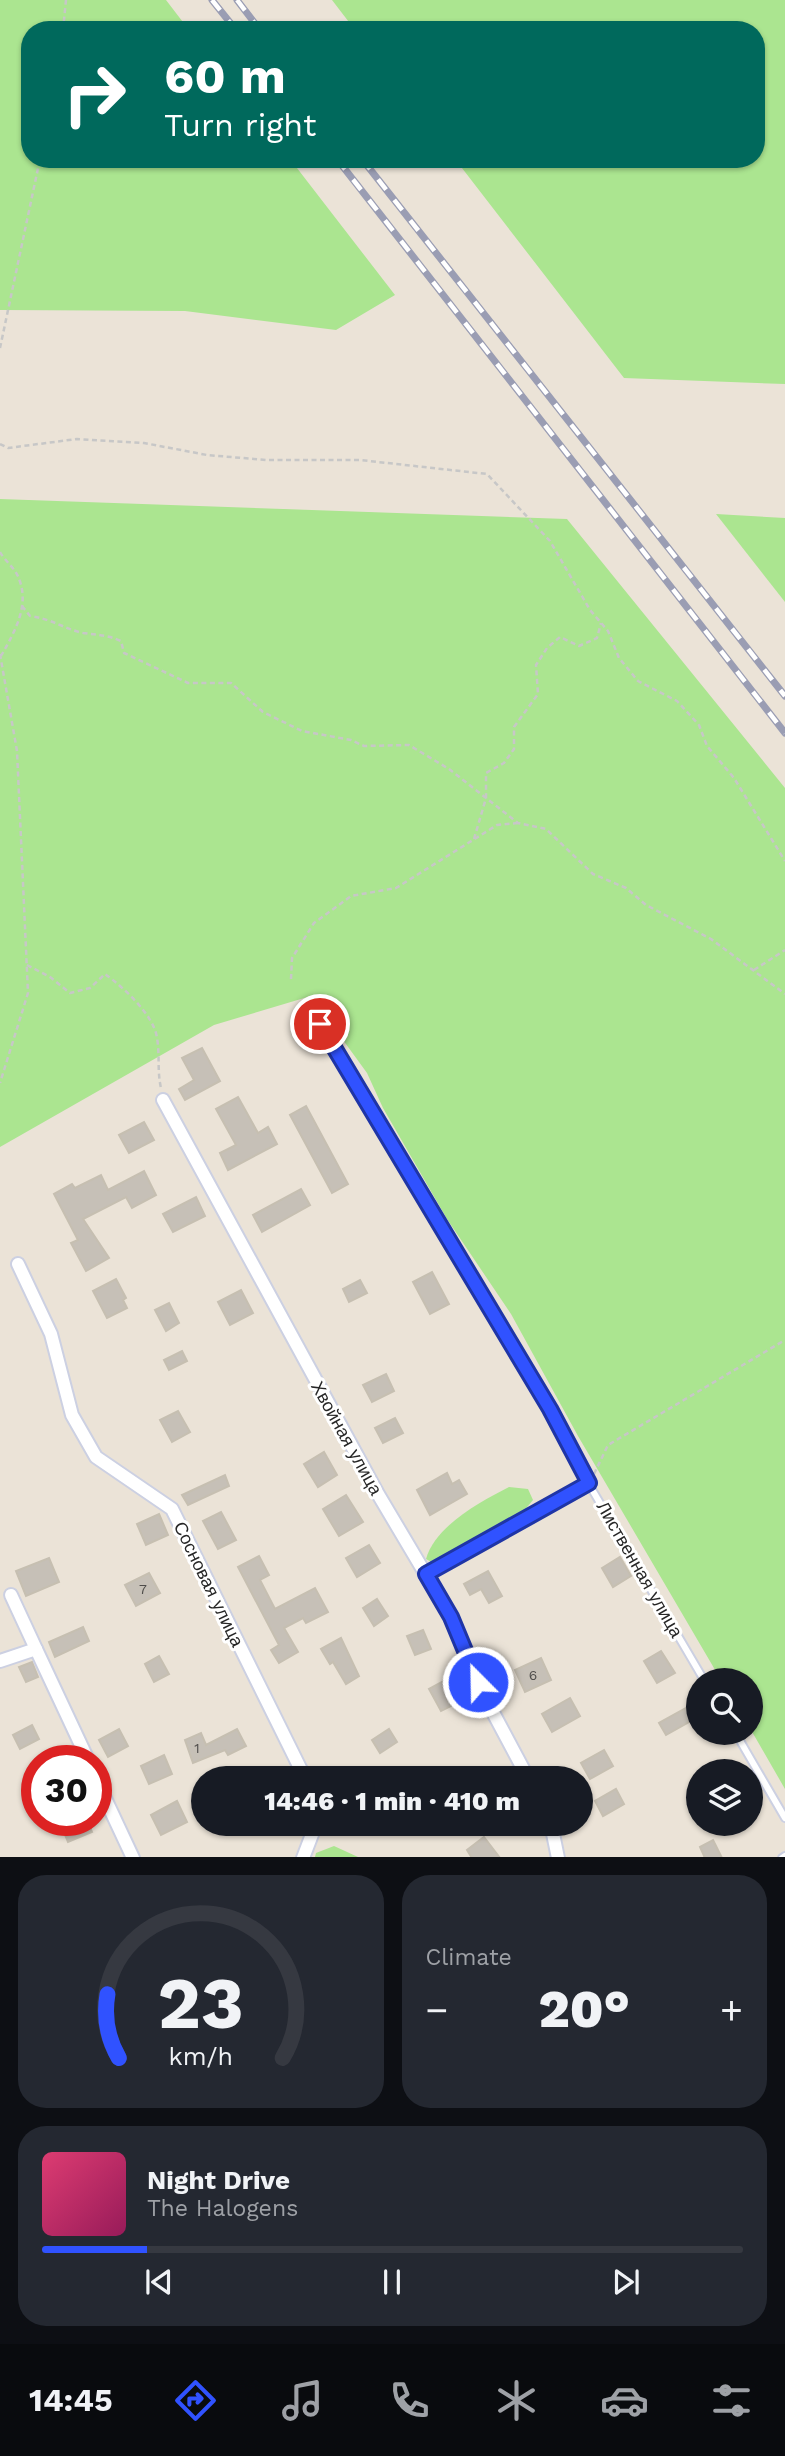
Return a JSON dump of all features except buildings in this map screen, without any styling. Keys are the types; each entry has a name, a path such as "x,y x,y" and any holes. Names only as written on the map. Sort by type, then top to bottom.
{"street":[{"name":"Хвойная улица","path":"163,1100 314,1379 451,1617 488,1703 522,1766"},
{"name":"Сосновая улица","path":"18,1264 51,1334 72,1415 96,1457 172,1509 299,1766"},
{"path":"11,1595 81,1745"},
{"path":"0,1661 36,1649"},
{"path":"112,1813 133,1857"},
{"path":"303,1857 311,1836"},
{"path":"554,1836 558,1857"}],"lane":[{"name":"Лиственная улица","path":"320,1024 544,1399 589,1483 697,1668"},
{"path":"426,1574 589,1483"},
{"path":"742,1745 785,1818"}],"path":[{"path":"64,21 66,0"},
{"path":"0,348 38,168"},
{"path":"0,444 9,448 77,439 266,460 360,460 487,474 512,504 550,541 590,610 608,631 618,658 638,681 677,701 699,725 708,746 734,778 785,861"},
{"path":"0,552 19,578 22,606 16,630 1,655 17,751 28,993 0,1083"},
{"path":"22,606 30,616 51,619 80,633 108,635 121,641 124,653 188,683 231,683 263,712 302,731 351,740 364,746 409,745 450,769 518,823"},
{"path":"473,841 486,798 486,773 504,763 514,749 514,727 538,694 536,665 547,648 560,637 579,646 597,638 601,623"},
{"path":"291,979 292,958 314,923 342,902 351,896 396,888 497,825 518,823 546,829 593,874 626,888 646,905 711,939 785,994"},
{"path":"754,970 785,950"},
{"path":"27,965 50,977 70,993 90,988 105,974 128,990 157,1036 157,1073 163,1100"},
{"path":"589,1483 608,1445 785,1340"}],"green space":[{"path":"0,0 166,0 182,21 21,21 21,168 297,168 395,295 336,330 185,311 0,310"},
{"path":"332,0 785,0 785,384 624,378 462,168 765,168 765,21 348,21"},
{"path":"0,499 567,519 785,788 785,1789 760,1745 763,1745 763,1668 714,1668 578,1436 511,1314 447,1219 383,1108 367,1073 311,996 214,1025 0,1147"},
{"path":"716,514 785,518 785,602"},
{"path":"509,1487 528,1489 533,1500 523,1512 435,1564 426,1559 439,1536 460,1516"},
{"path":"334,1846 358,1857 315,1857 316,1853"}],"railway":[{"path":"212,0 229,21"},
{"path":"237,0 253,21"},
{"path":"344,168 785,733"},
{"path":"369,168 785,696"}],"route":[{"path":"320,1024 550,1409 570,1452 589,1483 426,1574 451,1617 478,1682"}]}
